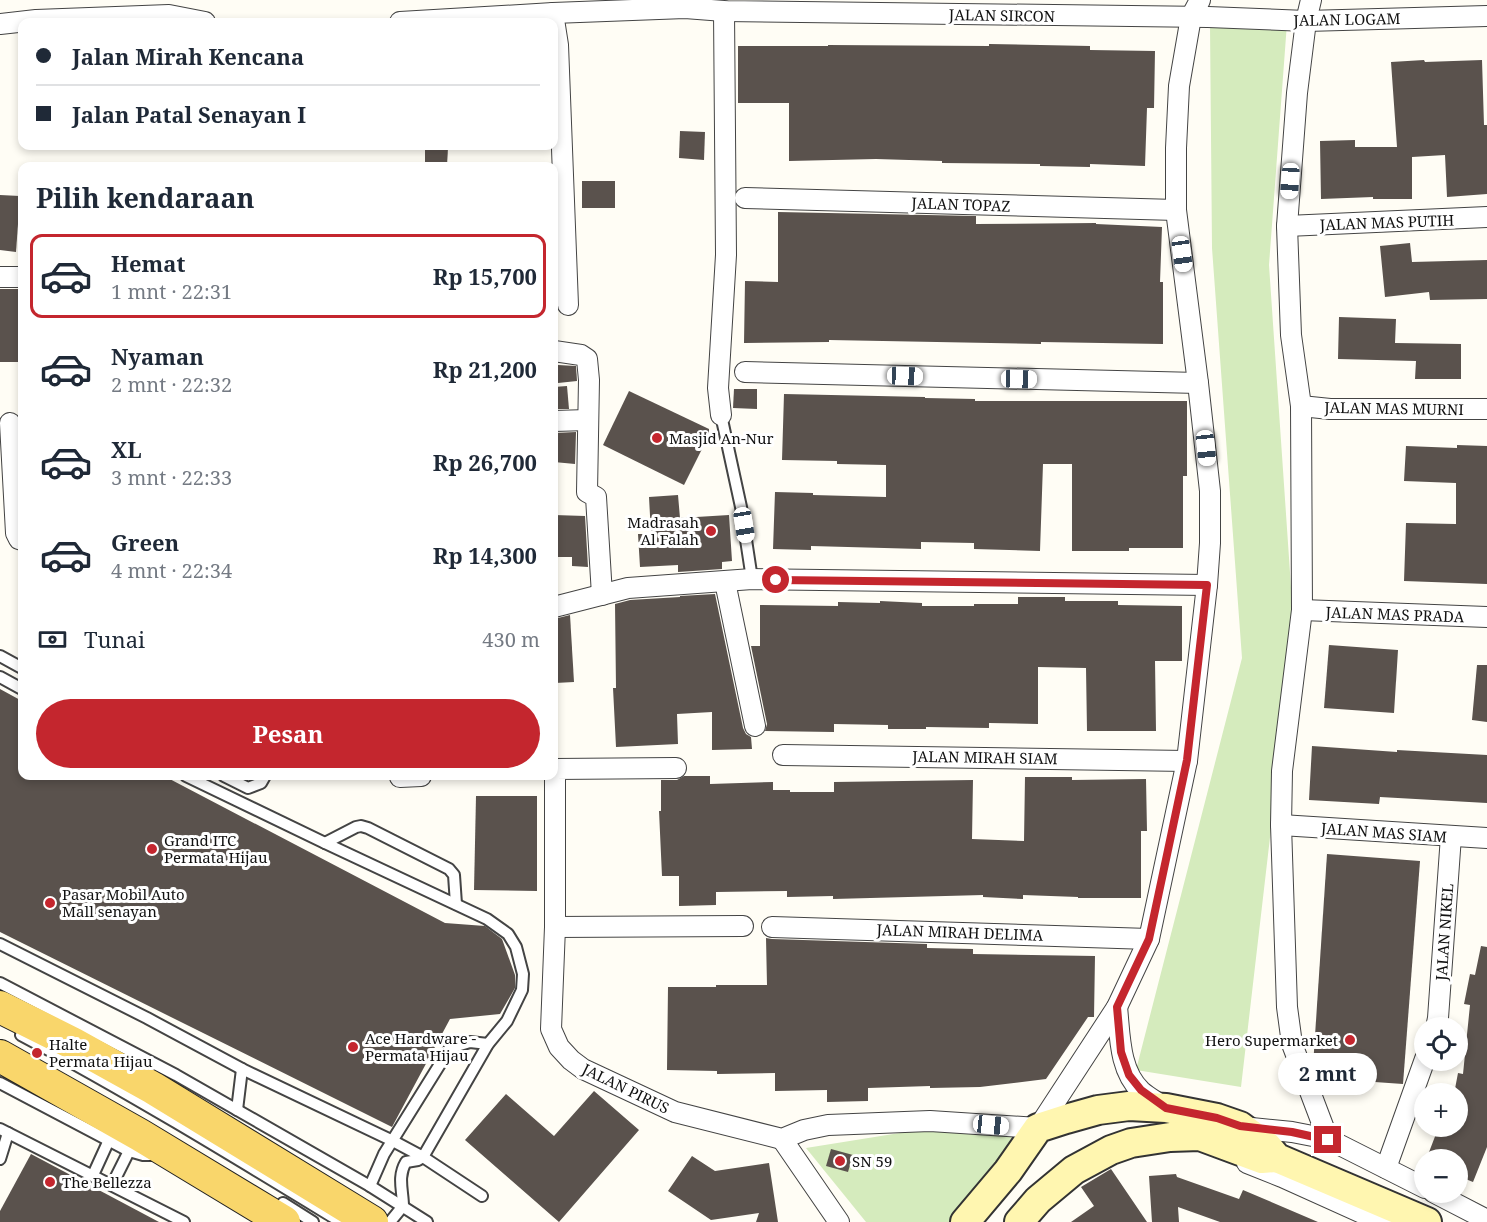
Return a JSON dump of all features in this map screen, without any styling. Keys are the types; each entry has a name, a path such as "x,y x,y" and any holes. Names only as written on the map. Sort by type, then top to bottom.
{"main road":[{"path":"3,1031 72,1043 165,1081 372,1222"},
{"path":"3,1031 171,1154 279,1210"},
{"path":"965,1222 1008,1171 1038,1128 1098,1110 1129,1106 1166,1108 1217,1118 1240,1126 1287,1162"},
{"path":"1019,1222 1038,1200 1074,1170 1112,1150 1131,1143 1170,1137 1200,1136 1262,1159 1287,1162 1427,1222"},
{"path":"1008,1171 1020,1189 1038,1200"}],"street":[{"path":"1311,0 1306,21 1297,93 1287,226 1291,335 1301,406 1302,610 1282,771 1281,825 1287,1007 1292,1044 1328,1140"},
{"name":"JALAN SIRCON","path":"468,18 685,4 724,11 1200,12"},
{"path":"721,415 718,388 726,255 724,11"},
{"path":"839,1222 782,1140 804,1130 828,1125 930,1121 1038,1128 1117,1007 1149,939 1187,760 1210,543 1210,491 1176,210 1179,86 1200,12"},
{"name":"JALAN LOGAM","path":"1200,12 1306,21 1487,16"},
{"path":"553,13 554,18"},
{"path":"89,18 169,15 184,18"},
{"path":"0,24 18,22"},
{"path":"558,45 568,305"},
{"name":"JALAN TOPAZ","path":"745,198 1176,210"},
{"name":"JALAN MAS PUTIH","path":"1287,226 1487,218"},
{"path":"0,278 18,277"},
{"path":"558,352 581,355 587,359 589,380 587,492 596,497 602,595"},
{"path":"745,372 1198,383"},
{"name":"JALAN MAS MURNI","path":"1301,406 1330,409 1487,409"},
{"path":"558,421 588,420"},
{"path":"10,423 18,537"},
{"path":"558,606 628,588 752,579 1207,585"},
{"path":"725,582 755,726"},
{"name":"JALAN MAS PRADA","path":"1302,610 1487,617"},
{"name":"JALAN MIRAH SIAM","path":"783,755 1187,760"},
{"path":"558,769 676,768"},
{"name":"JALAN PIRUS","path":"554,780 555,927 551,1029 559,1047 583,1069 675,1112 782,1140"},
{"name":"JALAN MAS SIAM","path":"1281,825 1487,838"},
{"name":"JALAN NIKEL","path":"1438,1017 1451,836"},
{"path":"555,927 743,926"},
{"name":"JALAN MIRAH DELIMA","path":"772,927 1149,939"},
{"path":"1117,1007 1121,1052 1129,1075 1141,1090 1166,1108"},
{"path":"1386,1168 1421,1071"},
{"path":"1240,1126 1292,1132 1328,1140 1414,1182"},
{"path":"1170,1137 1263,1169 1382,1222"},
{"path":"1454,1203 1487,1220"}],"lane":[{"path":"721,415 741,507 752,579"},
{"path":"0,656 18,667"},
{"path":"0,677 18,687"},
{"path":"199,780 325,843 487,919 508,934 516,947 523,974 522,990 507,1021 488,1044 423,1157 406,1162 401,1169 403,1206 390,1222"},
{"path":"232,780 248,788 261,783 263,780"},
{"path":"325,843 356,827 368,828 449,869 454,875 456,904"},
{"path":"0,944 242,1069 393,1141 423,1157 482,1196"},
{"path":"0,983 165,1081 237,1110 370,1186 427,1222"},
{"path":"3,1031 81,1067 218,1146 341,1222"},
{"path":"370,1186 384,1154 450,1048 470,1041 488,1044"},
{"path":"0,1046 49,1071"},
{"path":"237,1110 242,1069"},
{"path":"0,1083 129,1151 143,1155 171,1154"},
{"path":"0,1159 4,1131 184,1222"},
{"path":"93,1175 109,1140"},
{"path":"112,1185 129,1151"},
{"path":"279,1210 313,1222"}],"green space":[{"path":"1287,23 1269,265 1294,631 1241,1087 1136,1070 1242,658 1212,248 1210,25"},
{"path":"937,1127 1028,1139 956,1222 866,1222 806,1148"}],"building":[{"path":"989,44 1090,46 1090,50 1155,51 1154,108 1147,108 1145,166 1090,164 1090,167 1040,166 1040,164 942,163 942,161 876,159 789,161 789,103 738,103 738,46 989,46"},
{"path":"1424,60 1425,62 1482,60 1484,125 1487,125 1487,194 1447,197 1445,155 1412,157 1412,199 1373,199 1373,197 1321,199 1320,141 1355,140 1355,147 1397,147 1391,62"},
{"path":"680,131 705,132 704,160 679,158"},
{"path":"425,150 448,150 447,162 425,162"},
{"path":"582,181 615,181 615,208 582,208"},
{"path":"0,195 18,196 16,252 0,250"},
{"path":"778,212 976,216 976,224 1096,223 1162,227 1160,282 1163,282 1163,344 829,340 829,342 744,343 745,281 778,282"},
{"path":"1410,243 1412,262 1487,260 1487,299 1430,300 1429,292 1385,297 1380,246"},
{"path":"0,289 18,289 18,362 0,362"},
{"path":"1339,317 1396,319 1395,343 1461,344 1461,379 1415,379 1416,361 1338,359"},
{"path":"558,365 576,366 577,381 558,383"},
{"path":"567,386 569,409 558,409 558,387"},
{"path":"734,389 757,389 757,409 733,408"},
{"name":"Masjid An-Nur","path":"629,391 709,429 709,435 684,485 603,445"},
{"path":"784,394 925,397 975,399 975,401 1187,401 1187,476 1183,476 1183,548 1072,551 1072,464 1043,464 1040,551 974,549 974,543 921,542 921,549 811,546 811,550 773,549 775,492 886,497 886,465 782,460"},
{"path":"576,432 575,464 558,462 558,433"},
{"path":"1457,445 1487,446 1487,584 1404,581 1406,523 1456,524 1456,483 1404,481 1406,446 1457,448"},
{"name":"Madrasah Al Falah","path":"678,495 680,518 729,515 732,561 722,562 722,569 678,572 678,565 640,567 638,534 651,534 649,497"},
{"path":"558,515 585,516 588,567 572,566 572,557 558,557"},
{"path":"715,594 743,728 751,737 752,749 712,750 712,712 677,714 678,744 616,747 613,688 616,688 615,604 630,600"},
{"path":"1018,597 1065,597 1065,601 1118,601 1118,605 1182,606 1182,661 1155,661 1156,731 1087,731 1086,668 1038,667 1038,724 989,723 989,728 888,729 888,725 834,724 834,732 765,731 767,724 751,646 760,646 760,605 838,606 838,602 880,603 880,601 922,603 922,606 974,606 974,604 1018,604"},
{"path":"570,615 574,682 558,683 558,618"},
{"path":"1329,645 1398,650 1394,713 1324,708"},
{"path":"1477,665 1487,665 1487,722 1472,720"},
{"name":"Grand ITC Permata Hijau","path":"0,689 18,699 18,780 172,780 445,923 485,926 502,939 515,975 515,988 500,1014 450,1019 392,1127 0,932"},
{"path":"1312,746 1487,755 1487,803 1380,797 1379,804 1309,800"},
{"path":"684,776 710,776 710,784 773,782 773,790 790,790 790,792 834,792 834,782 973,780 972,839 1024,841 1025,777 1072,777 1072,780 1146,779 1147,831 1141,831 1141,898 1023,895 1023,899 983,897 983,895 833,899 833,896 787,897 787,891 716,892 716,905 679,906 679,876 662,876 659,811 661,811 661,780 677,780"},
{"path":"476,796 537,796 537,891 474,890"},
{"path":"1327,854 1420,861 1403,1084 1318,1078 1313,1066"},
{"path":"766,938 927,944 927,948 973,949 973,954 1095,956 1094,1017 1088,1017 1046,1079 980,1087 868,1088 868,1101 827,1102 827,1090 775,1091 775,1073 717,1074 717,1071 667,1070 668,987 767,985"},
{"path":"1481,946 1487,947 1487,1147 1473,1182 1468,1180 1468,1149 1430,1149 1435,1137 1468,1137 1468,1083 1456,1083 1458,1073 1463,1074 1463,1071 1468,1071 1470,1005 1464,1004 1470,974 1475,975"},
{"path":"594,1091 639,1130 559,1222 465,1140 506,1094 554,1136"},
{"name":"SN 59","path":"831,1149 853,1155 848,1172 826,1166"},
{"name":"The Bellezza","path":"31,1154 159,1222 0,1222 0,1211"},
{"path":"692,1156 715,1171 769,1163 778,1222 756,1222 759,1213 711,1220 668,1191"},
{"path":"1111,1169 1147,1222 1071,1222 1094,1206 1081,1187"},
{"path":"1176,1174 1177,1177 1239,1199 1243,1190 1318,1222 1220,1222 1178,1207 1179,1222 1152,1222 1149,1176"}],"place":[{"name":"Masjid An-Nur","path":"657,438"},
{"name":"Madrasah Al Falah","path":"711,531"},
{"name":"Grand ITC Permata Hijau","path":"152,849"},
{"name":"Pasar Mobil Auto Mall senayan","path":"50,903"},
{"name":"Hero Supermarket","path":"1350,1040"},
{"name":"Ace Hardware - Permata Hijau","path":"353,1047"},
{"name":"Halte Permata Hijau","path":"37,1053"},
{"name":"SN 59","path":"840,1161"},
{"name":"The Bellezza","path":"50,1182"}],"route":[{"path":"776,580 1207,585 1187,760 1168,850 1149,939 1117,1007 1121,1052 1129,1075 1141,1090 1166,1108 1217,1118 1240,1126 1292,1132 1328,1140"}]}
